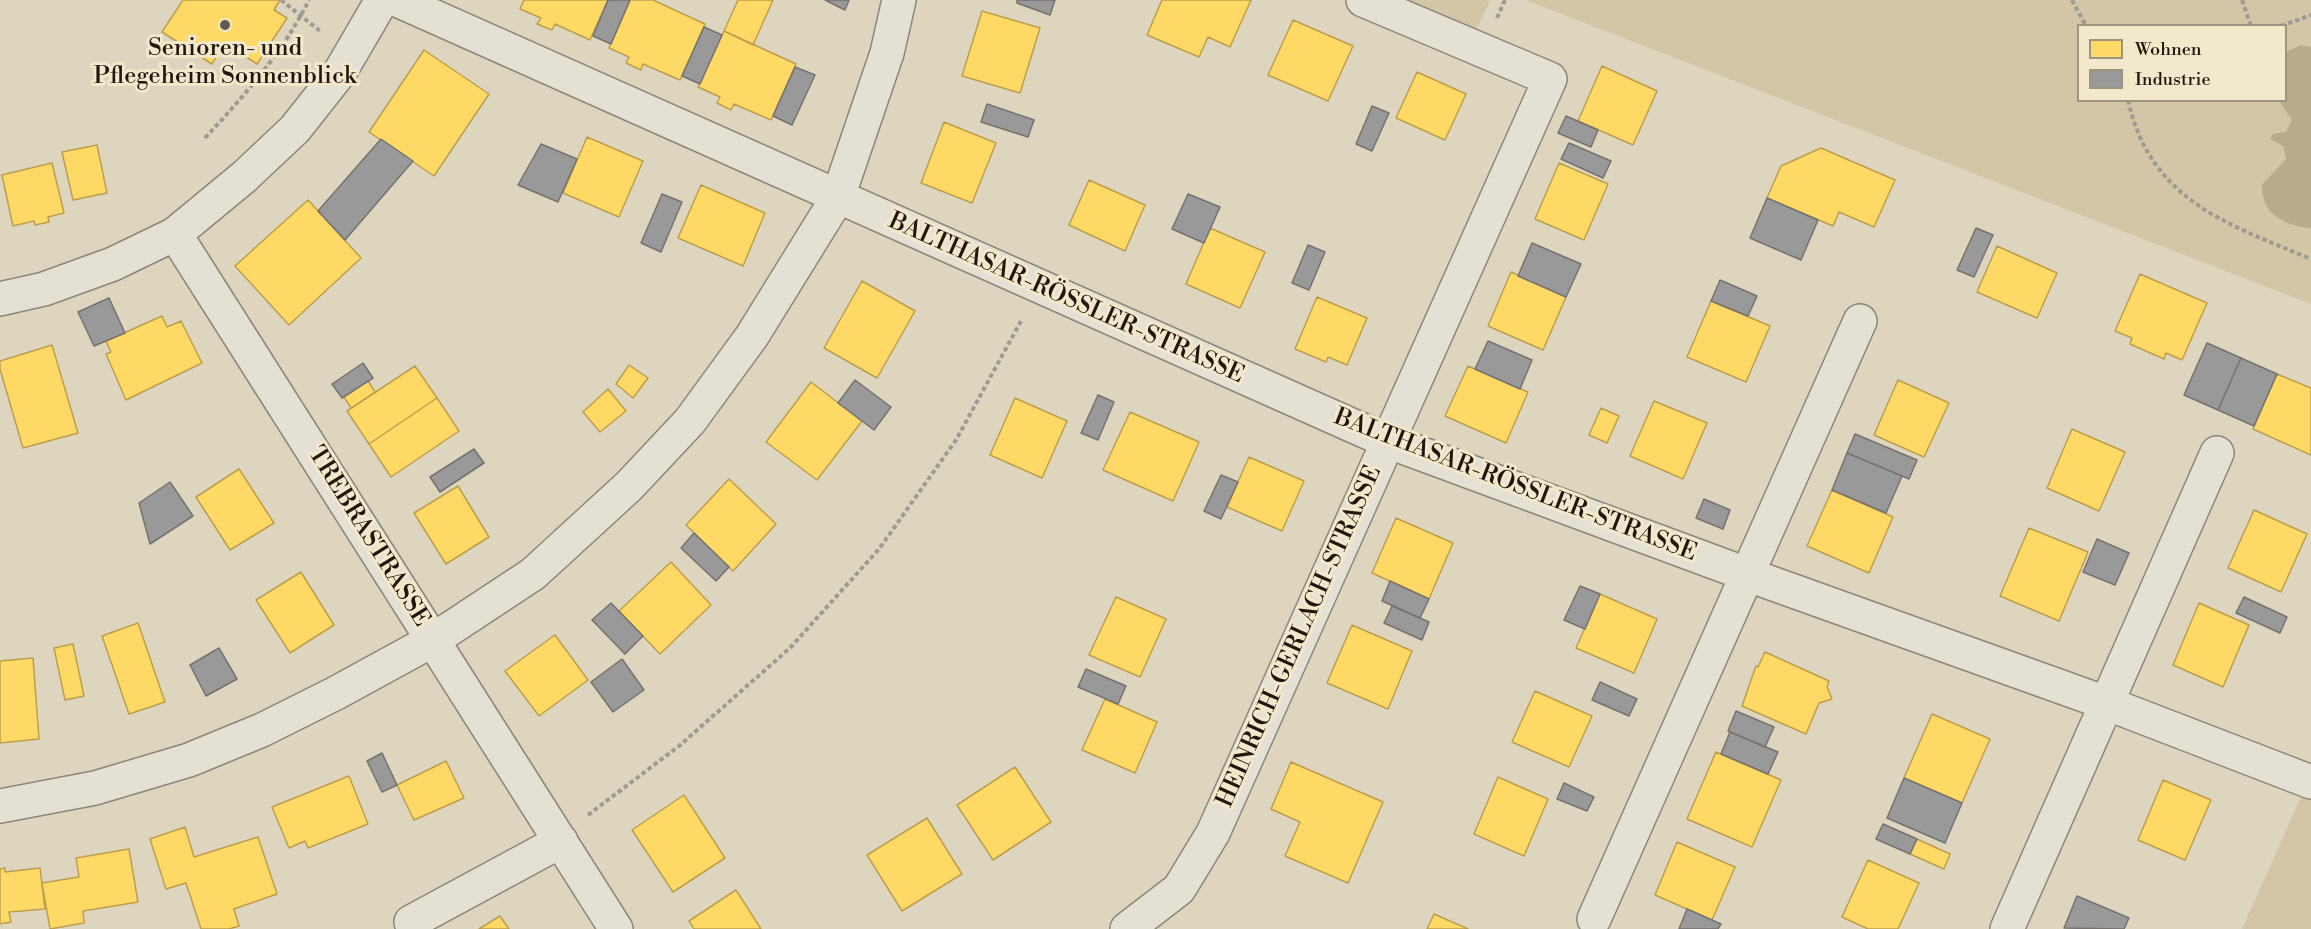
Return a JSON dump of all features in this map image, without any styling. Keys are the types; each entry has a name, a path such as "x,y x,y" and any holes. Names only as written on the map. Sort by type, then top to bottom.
{"street":[{"path":"0,299 44,289 114,264 176,234 244,177 295,129 340,72 381,0"},
{"name":"BALTHASAR-RÖSSLER-STRASSE","path":"397,0 1387,441 1746,574 2106,703 2311,782"},
{"path":"0,806 94,788 189,760 262,730 433,640 533,574 629,486 690,421 752,336 838,197 886,54 899,0"},
{"name":"HEINRICH-GERLACH-STRASSE","path":"1127,929 1179,889 1213,833 1550,79 1363,0"},
{"name":"TREBRASTRASSE","path":"176,234 615,929"},
{"path":"1594,919 1860,321"},
{"path":"2007,929 2217,453"},
{"path":"411,922 560,839"}],"path":[{"path":"281,0 322,32"},
{"path":"206,138 254,85 301,16 309,0"},
{"path":"2072,0 2085,24"},
{"path":"2242,0 2250,24"},
{"path":"2286,24 2311,15"},
{"path":"2129,102 2140,139 2155,165 2189,200 2213,216 2311,259"},
{"path":"560,839 679,746 789,648 879,549 956,440 1021,321"}],"shaded area":[{"path":"1389,0 1490,0 1473,38"},
{"path":"1526,0 2311,0 2311,304"},
{"path":"2301,45 2311,47 2311,228 2292,224 2269,210 2261,186 2286,159 2283,146 2270,139 2273,134 2286,132 2292,120 2280,102 2287,102 2287,52"},
{"path":"2301,797 2311,797 2311,929 2242,929"}],"building: Wohnen":[{"name":"Senioren- und Pflegeheim Sonnenblick","path":"183,0 280,0 274,10 287,18 257,64 225,43 212,64 162,32"},
{"path":"524,0 608,0 590,40 555,24 552,30 537,24 541,18 520,9"},
{"path":"630,0 653,0 705,24 680,80 643,64 641,70 626,63 629,57 609,48"},
{"path":"738,0 773,0 753,45 724,31"},
{"path":"1162,0 1251,0 1230,47 1208,37 1199,57 1147,35"},
{"path":"982,11 1040,28 1020,93 962,76"},
{"path":"1293,20 1353,46 1328,101 1268,75"},
{"path":"724,31 796,64 771,120 734,104 731,110 717,103 720,97 698,87"},
{"path":"424,50 489,94 434,176 369,132"},
{"path":"1602,66 1657,91 1633,145 1578,121"},
{"path":"1417,72 1466,94 1445,140 1396,118"},
{"path":"944,122 996,143 972,203 921,183"},
{"path":"587,137 643,161 619,217 563,193"},
{"path":"97,145 107,193 73,200 62,152"},
{"path":"1821,148 1895,180 1874,227 1839,212 1833,226 1767,198 1781,166"},
{"path":"52,163 64,213 48,217 49,222 35,225 34,221 13,226 2,175"},
{"path":"1559,163 1608,184 1584,240 1535,219"},
{"path":"1089,180 1145,205 1125,251 1069,225"},
{"path":"701,185 765,213 743,266 678,238"},
{"path":"308,200 361,258 289,325 235,266"},
{"path":"1210,228 1265,252 1240,308 1186,284"},
{"path":"1997,246 2057,273 2037,318 1977,292"},
{"path":"1511,272 1566,297 1543,350 1488,326"},
{"path":"2140,274 2207,303 2182,360 2166,353 2164,359 2130,344 2132,338 2115,331"},
{"path":"862,281 915,311 877,378 824,348"},
{"path":"1317,297 1367,318 1347,365 1328,357 1326,362 1295,349"},
{"path":"1711,301 1770,326 1746,382 1687,357"},
{"path":"162,316 167,327 181,321 202,363 126,400 106,354 111,352 106,341"},
{"path":"52,345 78,433 23,448 0,369 0,361"},
{"path":"629,365 648,378 633,398 616,384"},
{"path":"415,366 437,398 369,444 347,411"},
{"path":"1468,366 1528,392 1506,443 1445,416"},
{"path":"2277,374 2311,388 2311,455 2253,429"},
{"path":"1898,380 1949,403 1924,457 1874,435"},
{"path":"368,381 375,392 351,408 344,397"},
{"path":"811,382 862,421 817,480 766,442"},
{"path":"608,389 626,411 600,432 583,412"},
{"path":"437,398 459,431 391,477 369,444"},
{"path":"1015,398 1067,421 1042,478 990,455"},
{"path":"1654,401 1707,423 1683,479 1630,456"},
{"path":"1601,408 1619,416 1607,443 1589,435"},
{"path":"1130,412 1199,442 1173,501 1103,470"},
{"path":"2072,429 2125,452 2099,511 2047,488"},
{"path":"1249,457 1304,481 1282,531 1227,507"},
{"path":"239,469 274,523 230,550 196,497"},
{"path":"729,479 776,524 733,571 686,525"},
{"path":"458,486 489,537 446,564 414,513"},
{"path":"1832,490 1893,517 1869,573 1807,546"},
{"path":"2254,510 2307,534 2281,592 2228,568"},
{"path":"1396,518 1453,543 1429,599 1372,573"},
{"path":"2029,528 2088,552 2059,621 2000,596"},
{"path":"671,562 711,605 660,654 619,611"},
{"path":"301,572 334,625 290,653 256,600"},
{"path":"1600,594 1657,619 1634,673 1576,648"},
{"path":"1116,597 1166,619 1140,677 1089,655"},
{"path":"2199,603 2249,625 2223,687 2173,665"},
{"path":"138,623 165,702 129,714 102,636"},
{"path":"1352,625 1412,651 1388,709 1327,683"},
{"path":"555,635 588,680 539,716 505,671"},
{"path":"73,644 84,696 65,700 54,648"},
{"path":"1765,652 1829,681 1827,687 1832,699 1819,703 1806,734 1742,706 1756,666 1758,667"},
{"path":"33,658 39,739 0,743 0,661"},
{"path":"1535,691 1592,716 1569,767 1512,742"},
{"path":"1105,699 1157,722 1135,773 1082,750"},
{"path":"1932,714 1990,739 1962,803 1904,778"},
{"path":"1716,752 1781,780 1752,847 1687,819"},
{"path":"446,761 464,798 414,820 397,785"},
{"path":"1291,762 1383,802 1348,883 1285,856 1300,822 1271,809"},
{"path":"1015,767 1051,822 993,860 957,805"},
{"path":"349,776 368,824 308,848 305,841 289,848 272,807"},
{"path":"1498,777 1548,799 1524,856 1474,834"},
{"path":"2163,780 2211,800 2185,860 2138,840"},
{"path":"684,795 725,858 673,892 632,830"},
{"path":"927,818 962,874 902,911 867,855"},
{"path":"185,827 194,857 258,837 277,894 234,909 239,926 229,929 201,929 186,883 166,889 150,839"},
{"path":"1917,839 1950,854 1944,869 1910,854"},
{"path":"1677,842 1735,867 1712,920 1655,895"},
{"path":"129,849 138,902 83,911 84,923 50,929 42,883 79,877 76,858"},
{"path":"1868,860 1919,883 1898,929 1868,929 1842,917"},
{"path":"5,868 5,872 40,868 45,909 9,912 11,922 0,924 0,869"},
{"path":"736,890 761,929 694,929 689,921"},
{"path":"1434,914 1468,929 1427,929"},
{"path":"500,916 509,929 479,929"}],"building: Industrie":[{"path":"608,0 630,0 611,44 593,36"},
{"path":"825,0 849,0 845,10"},
{"path":"1017,0 1055,0 1050,15 1017,3"},
{"path":"704,27 722,35 700,84 682,76"},
{"path":"795,67 815,75 792,125 773,116"},
{"path":"987,104 1034,120 1028,137 981,122"},
{"path":"1372,106 1389,113 1372,151 1356,144"},
{"path":"1566,116 1598,130 1591,147 1558,133"},
{"path":"381,139 413,161 345,240 318,211"},
{"path":"1569,143 1611,161 1603,178 1561,159"},
{"path":"541,144 577,159 558,202 518,185"},
{"path":"662,194 682,202 661,252 641,243"},
{"path":"1188,194 1220,207 1204,243 1172,229"},
{"path":"1767,198 1818,220 1801,260 1750,238"},
{"path":"1976,228 1993,235 1974,277 1957,270"},
{"path":"1532,243 1581,264 1566,297 1518,276"},
{"path":"1308,245 1325,252 1309,290 1292,283"},
{"path":"1720,280 1757,296 1748,316 1711,301"},
{"path":"109,298 125,333 94,346 78,312"},
{"path":"1488,341 1532,360 1520,389 1475,369"},
{"path":"2207,343 2241,358 2218,410 2184,395"},
{"path":"2241,358 2277,374 2254,426 2218,410"},
{"path":"363,363 373,378 342,398 332,384"},
{"path":"855,380 891,407 874,430 838,403"},
{"path":"1098,395 1114,402 1098,440 1081,433"},
{"path":"1855,434 1917,460 1909,479 1847,453"},
{"path":"474,449 484,463 440,492 430,477"},
{"path":"1847,453 1902,476 1886,513 1832,490"},
{"path":"1221,475 1238,482 1221,519 1204,511"},
{"path":"170,482 193,516 150,544 139,503"},
{"path":"1704,499 1730,510 1723,529 1696,518"},
{"path":"694,533 729,567 716,581 681,548"},
{"path":"2097,539 2129,553 2115,585 2083,572"},
{"path":"1390,581 1429,599 1420,618 1382,601"},
{"path":"1580,586 1600,594 1585,629 1564,620"},
{"path":"2244,597 2287,617 2280,633 2236,613"},
{"path":"611,603 643,636 625,654 592,620"},
{"path":"1392,606 1429,622 1422,640 1384,623"},
{"path":"219,648 237,679 206,696 190,665"},
{"path":"622,659 644,690 613,712 591,682"},
{"path":"1086,669 1126,686 1118,704 1078,687"},
{"path":"1600,682 1637,699 1629,716 1592,700"},
{"path":"1736,711 1774,727 1765,747 1728,731"},
{"path":"1730,732 1778,752 1768,774 1721,754"},
{"path":"382,753 397,785 382,792 367,761"},
{"path":"1904,778 1962,803 1945,843 1887,818"},
{"path":"1564,783 1594,797 1587,811 1557,799"},
{"path":"1883,824 1917,839 1910,854 1876,839"},
{"path":"2077,896 2129,918 2124,929 2064,928"},
{"path":"1687,909 1721,924 1718,929 1679,929"}],"place":[{"name":"Senioren- und Pflegeheim Sonnenblick","path":"225,25"}]}
